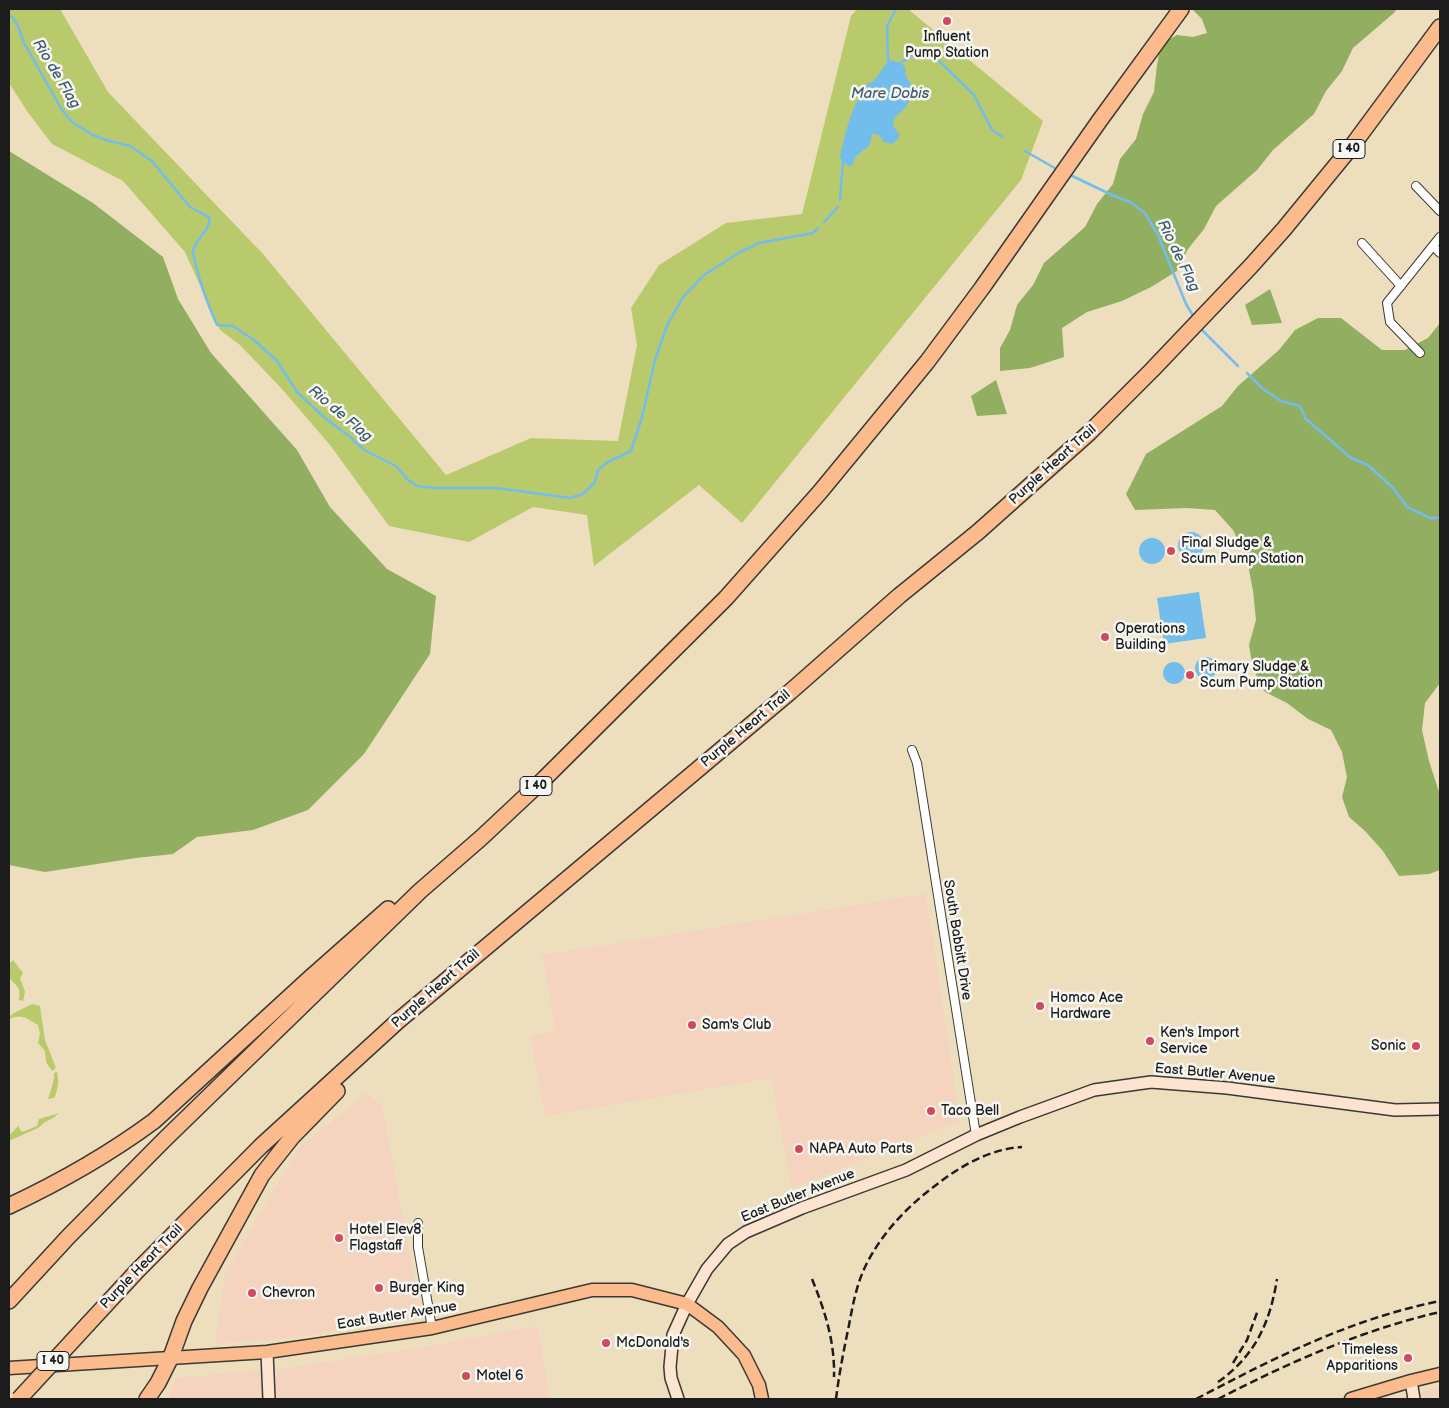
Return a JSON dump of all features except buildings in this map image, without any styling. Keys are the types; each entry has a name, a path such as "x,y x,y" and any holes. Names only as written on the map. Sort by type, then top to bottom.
{"highway":[{"name":"I 40","path":"9,1301 69,1236 164,1140 420,892 544,779 726,598 865,439 927,362 1022,233 1100,120 1181,9"},
{"name":"Purple Heart Trail","path":"19,1399 138,1270 261,1146 398,1021 790,692 899,596 984,526 1089,433 1126,397 1284,229 1352,146 1440,27"},
{"path":"147,1399 158,1383 171,1357 184,1321 200,1288 262,1175 275,1157 341,1086 462,975 542,905 556,887"},
{"path":"9,1206 88,1166 154,1121 309,978 391,906 420,892"}],"main road":[{"name":"East Butler Avenue","path":"9,1368 267,1352 432,1328 592,1290 632,1290 687,1304 714,1260 728,1244 746,1232 802,1208 906,1170 976,1135 1094,1090 1151,1082 1227,1088 1395,1110 1440,1109"},
{"path":"678,1399 671,1378 670,1360 673,1335 687,1304 718,1327 744,1354 762,1399"},
{"path":"267,1352 269,1399"},
{"path":"1350,1399 1440,1374"},
{"path":"1411,1381 1414,1399"}],"street":[{"path":"1416,186 1440,211"},
{"path":"1420,353 1390,322 1387,303 1440,237"},
{"path":"1362,243 1401,286"},
{"path":"1433,246 1440,254"},
{"name":"South Babbitt Drive","path":"912,750 916,763 976,1135"},
{"path":"418,1223 418,1247 432,1328"}],"shaded area":[{"path":"926,894 960,1121 792,1188 771,1078 545,1116 530,1035 556,1031 542,955"},
{"path":"366,1093 382,1106 420,1307 413,1318 297,1337 215,1344 225,1273 299,1148"},
{"path":"538,1326 550,1399 168,1399 176,1378 279,1369 419,1348"},
{"path":"1440,1387 1440,1399 1396,1399"}],"green space":[{"path":"9,9 60,9 108,92 263,254 446,475 531,438 618,441 637,345 631,308 659,265 726,223 802,214 851,16 857,9 908,9 1043,121 1021,180 742,523 699,485 594,566 587,515 533,507 469,542 389,526 330,445 281,388 240,345 220,330 185,252 123,181 52,144 27,111 9,83"},
{"path":"1192,9 1396,9 1395,12 1353,48 1342,71 1326,91 1314,114 1273,150 1257,170 1216,206 1204,229 1188,249 1177,271 1151,287 1122,301 1087,312 1062,328 1064,357 1030,368 1000,371 1000,348 1010,330 1017,305 1033,285 1044,263 1085,227 1097,204 1113,184 1120,159 1136,139 1143,114 1154,92 1161,44 1177,35 1193,37 1207,33 1202,19"},
{"path":"9,151 93,203 163,257 178,299 211,353 297,450 330,507 387,569 436,596 430,654 364,754 308,810 253,830 197,837 173,854 45,872 9,865"},
{"path":"1270,289 1282,323 1252,325 1245,305"},
{"path":"1318,318 1341,318 1382,350 1405,350 1428,338 1440,323 1440,683 1425,703 1422,730 1429,761 1440,795 1440,870 1429,874 1399,876 1383,851 1349,817 1342,797 1347,777 1342,752 1331,730 1308,719 1287,703 1265,692 1253,669 1249,645 1256,620 1247,559 1233,530 1215,510 1187,508 1135,510 1126,494 1146,454 1222,406 1238,386 1279,350 1295,330"},
{"path":"996,380 1007,414 977,416 971,396"},
{"path":"13,960 23,973 20,978 25,992 23,1001 19,1000 19,989 9,977 10,963"},
{"path":"32,1004 40,1006 45,1040 56,1068 52,1071 46,1062 45,1051 38,1043 40,1034 38,1025 21,1017 9,1018 12,1014"},
{"path":"57,1072 58,1082 54,1098 48,1099 54,1073"},
{"path":"59,1113 38,1128 9,1141 9,1136 18,1126 22,1132 37,1126 39,1119"}],"water":[{"name":"Mare Dobis","path":"889,60 901,63 905,67 906,77 911,83 908,103 904,110 895,117 893,125 900,136 893,144 884,142 879,135 872,134 870,145 856,156 851,167 842,162 840,156 847,127 855,105 868,83 873,82"},
{"path":"1191,532 1200,536 1204,545 1200,554 1191,558 1182,554 1178,545 1182,536"},
{"path":"1152,538 1161,542 1165,551 1161,560 1152,564 1143,560 1139,551 1143,542"},
{"path":"1199,592 1206,638 1164,644 1157,598"},
{"path":"1206,657 1214,660 1217,668 1214,676 1206,679 1198,676 1195,668 1198,660"},
{"path":"1174,662 1182,665 1185,673 1182,681 1174,684 1166,681 1163,673 1166,665"}],"waterway":[{"path":"888,62 887,26 896,9"},
{"name":"Rio de Flag","path":"9,14 16,23 23,41 62,110 72,122 93,135 130,146 152,161 190,207 209,217 208,226 197,242 193,253 202,289 217,325 233,326 254,340 277,361 297,392 325,418 364,450 396,466 408,480 417,486 436,488 497,488 570,498 583,494 595,482 598,470 608,462 631,451 642,417 655,360 668,323 684,296 704,275 740,252 759,243 813,233 818,228"},
{"name":"Rio de Flag","path":"900,63 915,54 933,55 974,95 992,130 1003,137"},
{"name":"Rio de Flag","path":"1025,151 1058,170"},
{"name":"Rio de Flag","path":"840,200 843,161"},
{"name":"Rio de Flag","path":"1068,174 1130,202 1145,213 1158,235 1186,304 1194,317"},
{"name":"Rio de Flag","path":"824,222 838,207"},
{"name":"Rio de Flag","path":"1200,328 1238,366"},
{"name":"Rio de Flag","path":"1247,373 1263,389 1281,401 1300,406 1305,418 1351,458 1368,465 1393,488 1407,507 1430,518 1440,518"}],"railway":[{"path":"836,1399 843,1352 858,1285 867,1263 881,1240 908,1209 949,1175 989,1154 1022,1147"},
{"path":"812,1279 831,1339 834,1377"},
{"path":"1218,1382 1242,1361 1259,1337 1270,1310 1277,1279"},
{"path":"1196,1399 1255,1368 1315,1341 1376,1318 1440,1301"},
{"path":"1233,1363 1247,1340 1258,1310"},
{"path":"1218,1399 1272,1372 1327,1348 1411,1319 1440,1312"}],"place":[{"name":"Influent Pump Station","path":"947,21"},
{"name":"Final Sludge & Scum Pump Station","path":"1171,551"},
{"name":"Operations Building","path":"1105,637"},
{"name":"Primary Sludge & Scum Pump Station","path":"1190,675"},
{"name":"Homco Ace Hardware","path":"1040,1006"},
{"name":"Sam's Club","path":"692,1025"},
{"name":"Ken's Import Service","path":"1150,1041"},
{"name":"Sonic","path":"1416,1046"},
{"name":"Taco Bell","path":"931,1111"},
{"name":"NAPA Auto Parts","path":"799,1149"},
{"name":"Hotel Elev8 Flagstaff","path":"339,1238"},
{"name":"Burger King","path":"379,1288"},
{"name":"Chevron","path":"252,1293"},
{"name":"McDonald's","path":"606,1343"},
{"name":"Timeless Apparitions","path":"1408,1358"},
{"name":"Motel 6","path":"466,1376"}]}
